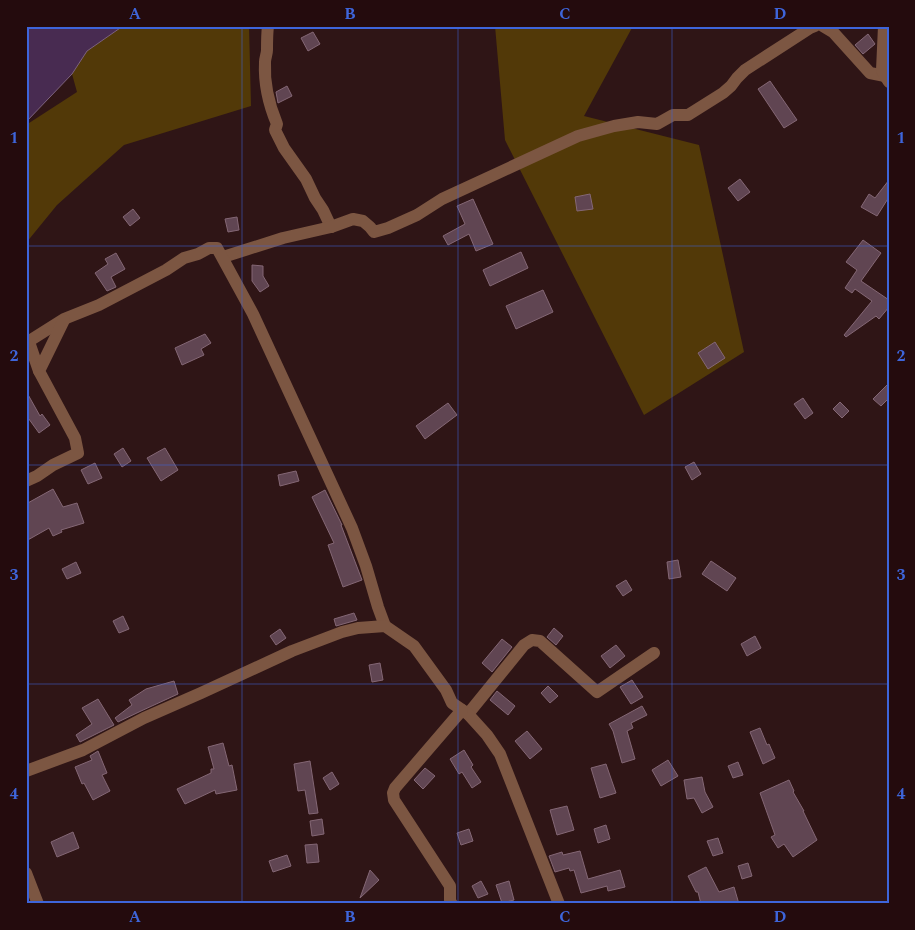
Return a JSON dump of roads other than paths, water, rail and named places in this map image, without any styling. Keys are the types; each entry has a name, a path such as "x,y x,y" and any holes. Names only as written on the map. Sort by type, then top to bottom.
{"street":[{"path":"268,26 265,61 267,86 277,124 275,130 281,144 306,179 331,227"},
{"path":"223,257 283,238 331,227 353,219 363,221 374,232 388,228 417,215 442,200 578,136 614,126 638,122 657,124 673,115 688,115 723,93 745,70 815,26"},
{"path":"823,26 833,32 870,74 887,79"},
{"path":"884,26 882,70 887,79"},
{"path":"26,481 37,476 53,464 78,453 75,438 39,371 28,342 64,319 100,305 166,270 184,258 209,248 218,248 253,314 352,528 386,626 414,646 446,690 452,703 465,712 487,735 500,754 559,904"},
{"path":"39,371 64,319"},
{"path":"26,771 83,750 144,718 292,651 342,632 358,628 386,626"},
{"path":"452,904 450,900 450,886 394,800 393,793 395,788 524,645 532,640 540,641 596,692 654,653"},
{"path":"26,873 38,904"}]}
